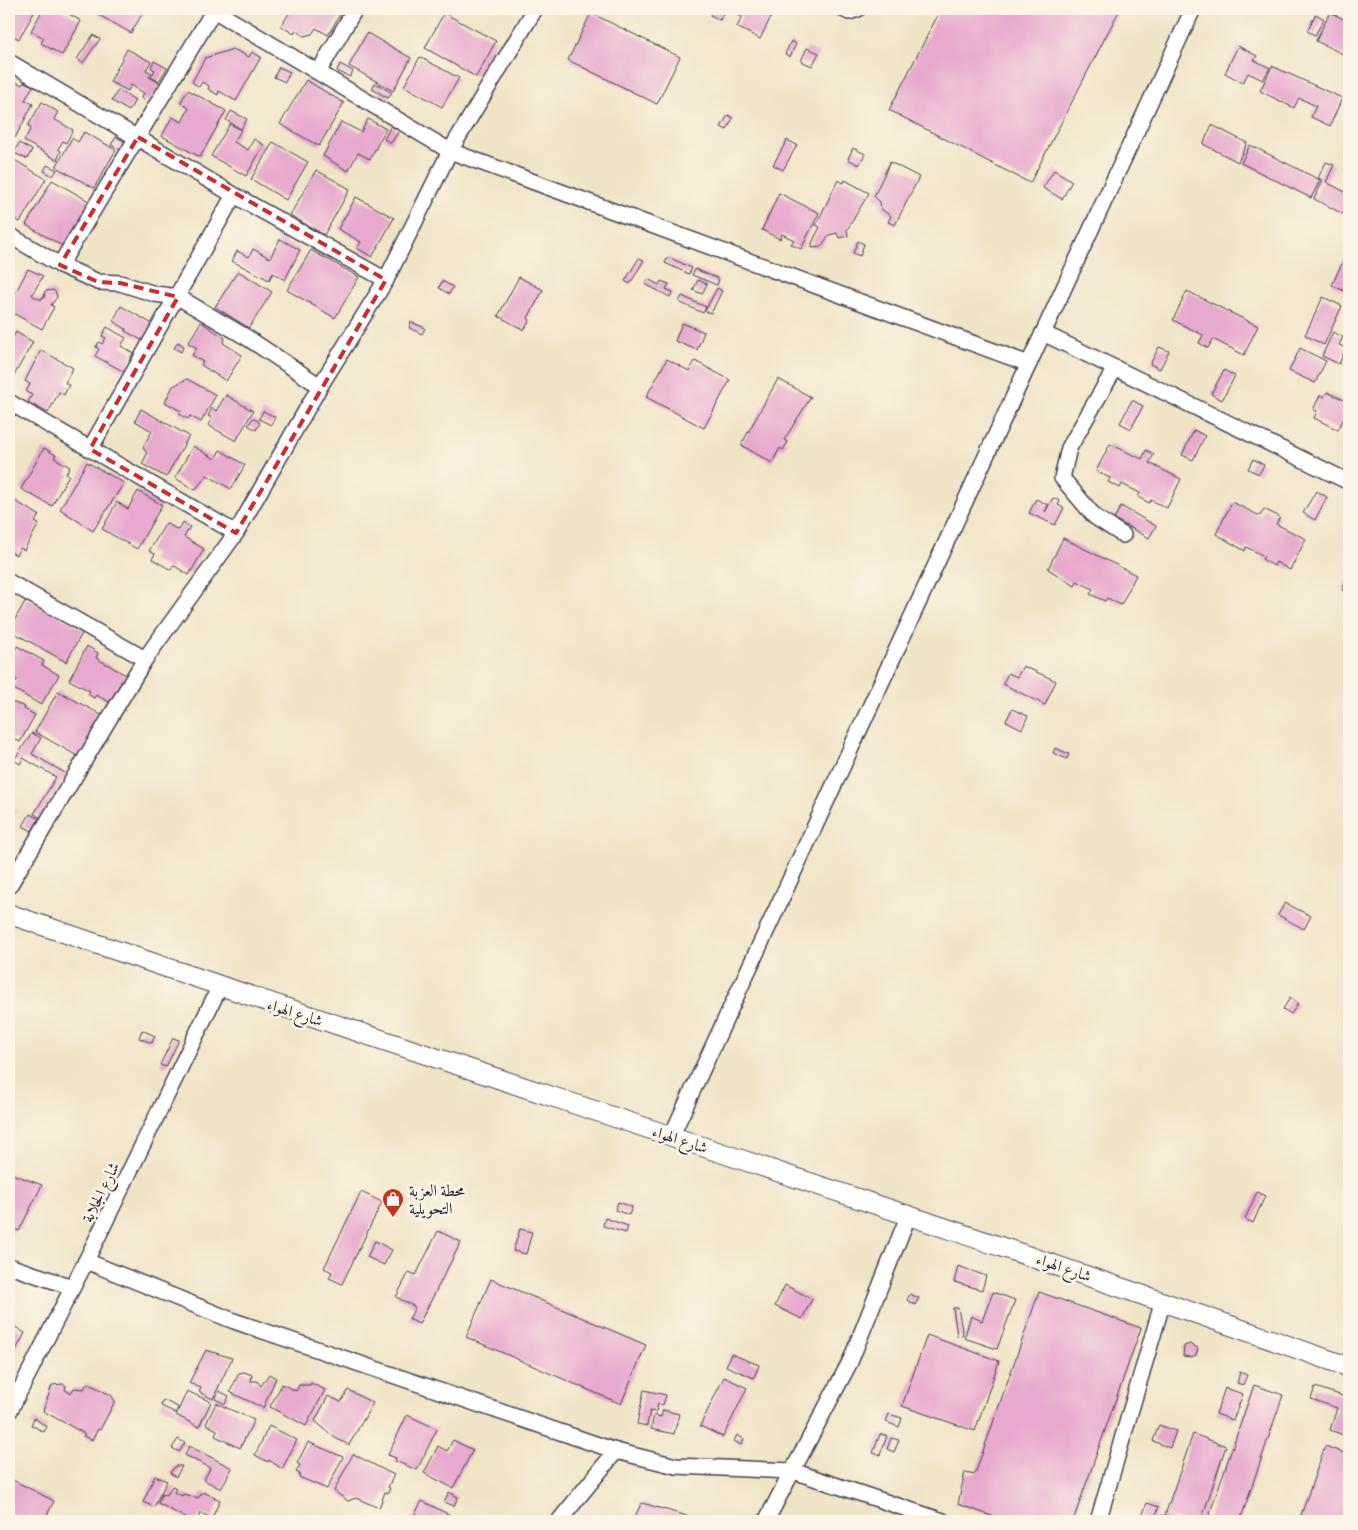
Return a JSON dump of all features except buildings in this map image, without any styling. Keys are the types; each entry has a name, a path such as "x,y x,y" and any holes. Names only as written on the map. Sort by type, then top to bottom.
{"street":[{"path":"60,265 213,9 450,151 1029,364"},
{"path":"319,71 355,9"},
{"path":"9,886 145,660 236,533 320,386 386,280 450,151 535,9"},
{"path":"843,9 848,12 858,9"},
{"path":"671,1137 1193,9"},
{"path":"9,62 234,195 386,280"},
{"path":"90,449 178,297 234,195"},
{"path":"9,235 60,265 98,282 120,283 155,294 178,297 246,337 320,386"},
{"path":"1043,333 1349,482"},
{"path":"1115,368 1069,448 1062,478 1094,516 1123,535"},
{"path":"9,402 236,533"},
{"path":"9,582 145,660"},
{"name":"شارع الهواء","path":"9,914 671,1137 909,1214 1349,1367"},
{"name":"شارع الجلابة","path":"9,1412 86,1261 220,986"},
{"path":"766,1521 850,1362 909,1214"},
{"path":"86,1261 234,1321 616,1451 676,1466 793,1471 943,1521"},
{"path":"9,1266 72,1287"},
{"path":"1098,1521 1163,1301"},
{"path":"559,1521 616,1451"}],"highlighted area":[{"path":"138,137 386,280 236,533 90,449 178,297 120,283 98,282 60,265"}],"place":[{"name":"محطة العزبة التحويلية","path":"393,1218"}]}
